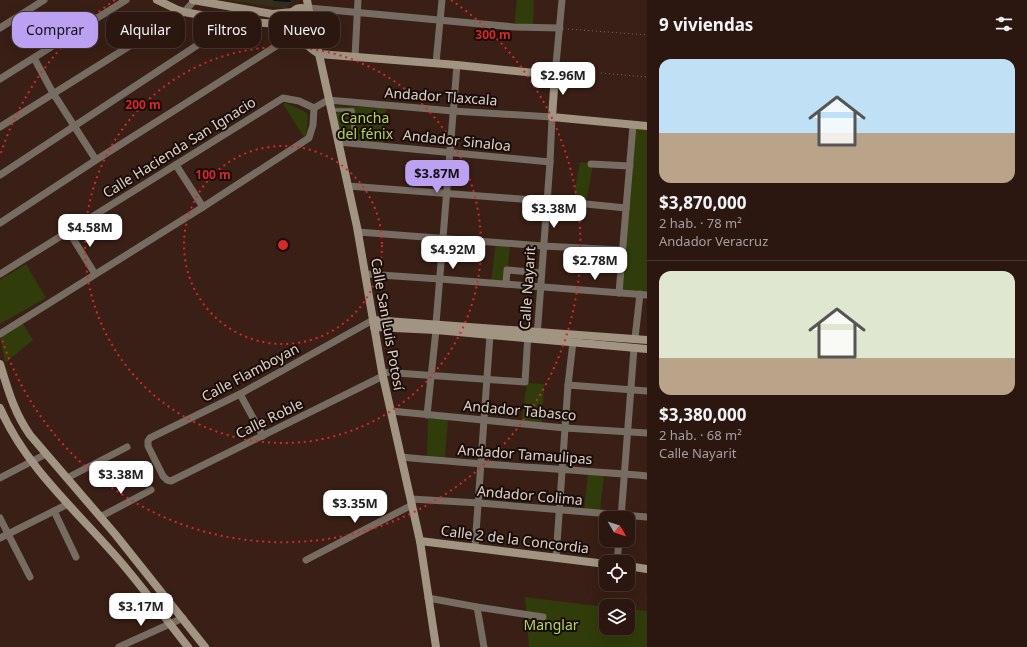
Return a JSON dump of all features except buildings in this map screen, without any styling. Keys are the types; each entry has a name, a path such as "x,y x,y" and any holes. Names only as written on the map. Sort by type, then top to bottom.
{"main road":[{"path":"157,0 184,12"},
{"path":"193,0 272,14 295,10 306,10 308,7"},
{"path":"295,10 298,0"},
{"path":"309,48 319,54 555,74"},
{"name":"Calle San Luis Potosí","path":"317,48 358,232 383,374 420,540 436,647"},
{"name":"Calle Nayarit","path":"552,117 555,74"},
{"path":"552,117 647,126"},
{"path":"373,324 436,327 532,335 573,342 647,349"},
{"path":"436,327 490,335 635,338 647,340"},
{"path":"0,364 14,407 21,422 30,435 100,517 205,647"},
{"path":"0,408 10,430 32,462 120,561 188,647"},
{"name":"Calle 2 de la Concordia","path":"420,540 599,563"},
{"path":"635,567 647,569"}],"street":[{"path":"0,28 44,0"},
{"path":"0,79 126,0"},
{"path":"184,12 193,0"},
{"path":"355,57 358,0"},
{"path":"436,63 442,0"},
{"name":"Calle Nayarit","path":"555,74 562,0"},
{"path":"308,7 357,13 514,27 560,28"},
{"path":"0,127 127,48"},
{"path":"0,175 193,48"},
{"path":"0,223 96,160 273,48"},
{"path":"34,58 54,94 96,160"},
{"path":"427,415 444,238 457,65"},
{"name":"Calle Hacienda San Ignacio","path":"0,274 283,98 299,101 314,108"},
{"path":"0,334 203,207 309,138 314,125 314,108 328,100"},
{"name":"Andador Tlaxcala","path":"328,100 453,111 552,117"},
{"name":"Calle Nayarit","path":"488,380 525,382 540,286 552,117"},
{"path":"619,292 633,125"},
{"name":"Andador Sinaloa","path":"337,138 450,152 550,162"},
{"path":"591,164 630,166"},
{"path":"176,165 203,207"},
{"path":"348,186 547,201"},
{"path":"586,204 626,208"},
{"path":"69,232 95,274"},
{"path":"358,232 544,246 622,250"},
{"path":"506,284 507,270 541,273"},
{"path":"365,274 644,295 635,338"},
{"name":"Calle Flamboyan","path":"167,480 151,452 148,442 150,438 240,394 365,325 373,324"},
{"path":"475,548 490,335"},
{"path":"556,558 568,385 573,342"},
{"path":"621,511 634,348"},
{"path":"383,374 488,380"},
{"name":"Calle Roble","path":"167,480 171,481 263,436 383,374"},
{"path":"568,385 647,391"},
{"path":"240,394 263,436"},
{"name":"Andador Tabasco","path":"391,411 565,428 647,433"},
{"path":"67,478 127,447"},
{"path":"0,478 46,454"},
{"name":"Andador Tamaulipas","path":"401,457 647,476"},
{"path":"100,517 151,490"},
{"path":"306,560 412,502"},
{"name":"Andador Colima","path":"412,502 479,503 599,515"},
{"path":"0,538 68,504"},
{"path":"54,511 76,557"},
{"name":"Andador Colima","path":"635,517 647,517"},
{"path":"0,518 30,577"},
{"path":"428,598 542,617"},
{"path":"477,607 484,647"},
{"path":"119,647 183,618"}],"lane":[{"path":"330,110 353,110 353,132 337,138"}],"path":[{"path":"560,28 647,35"},
{"path":"601,73 647,77"}],"shaded area":[{"path":"226,0 293,0 286,9"}],"green space":[{"path":"517,0 534,0 533,27 514,27"},
{"path":"285,103 307,113 306,136 304,137 283,104"},
{"name":"Cancha del fénix","path":"335,106 386,108 383,144 340,140"},
{"path":"647,126 647,295 619,293 633,130"},
{"path":"580,162 593,164 586,204 572,206"},
{"path":"496,242 510,243 507,283 491,282"},
{"path":"26,264 46,298 0,324 0,280"},
{"path":"22,322 33,340 5,363 0,336"},
{"path":"527,383 544,384 542,424 521,422"},
{"path":"428,418 448,420 445,457 427,457"},
{"path":"588,473 604,475 600,511 584,511"},
{"name":"Manglar","path":"525,597 599,606 599,635 635,635 635,610 647,611 647,647 529,647"}],"waterway":[{"path":"274,0 290,1"}]}
